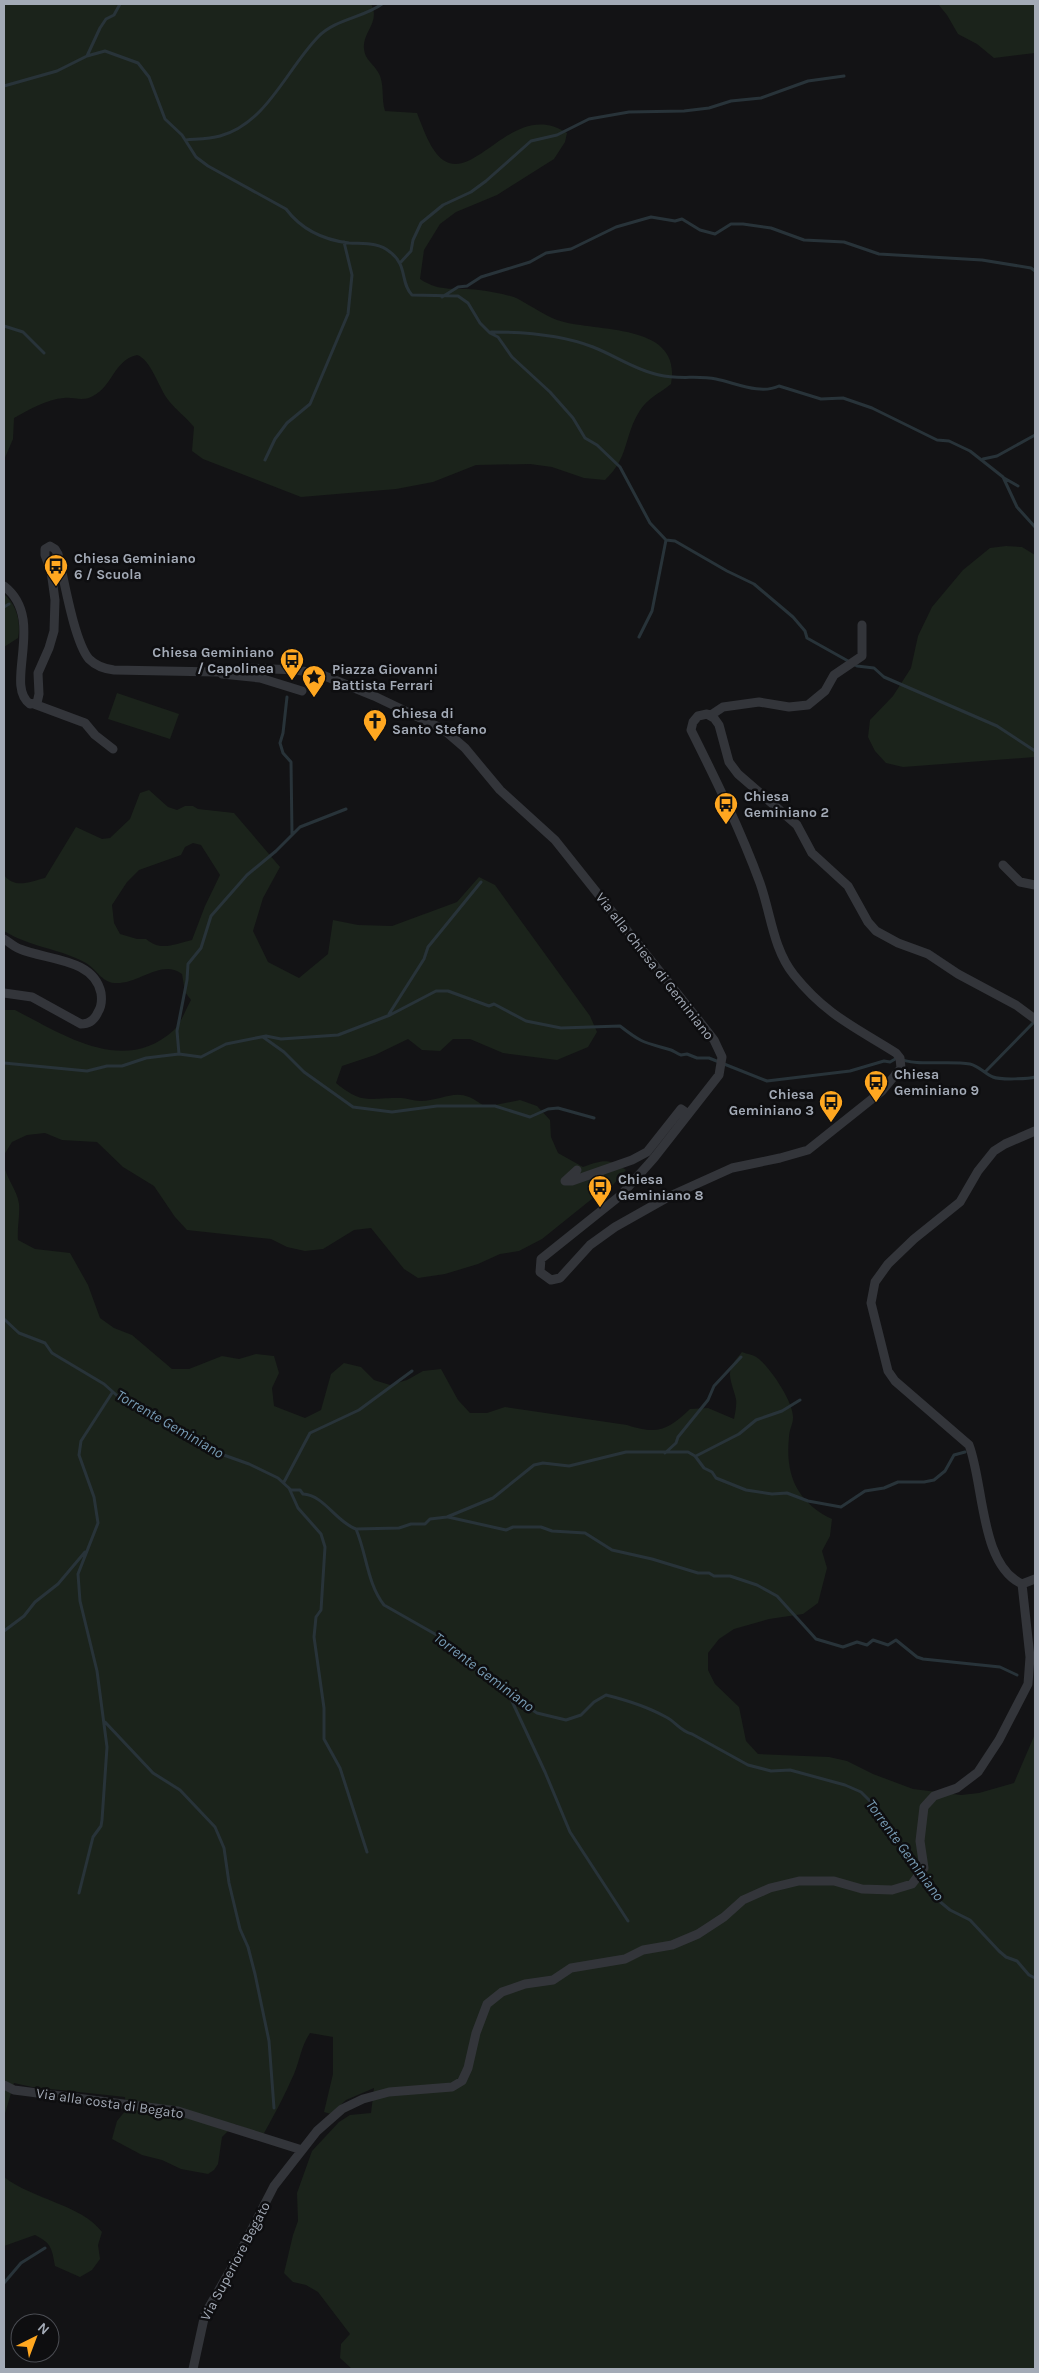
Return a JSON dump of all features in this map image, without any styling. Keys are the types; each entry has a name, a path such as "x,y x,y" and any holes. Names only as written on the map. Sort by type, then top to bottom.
{"street":[{"name":"Via alla Chiesa di Geminiano","path":"34,704 39,698 38,673 54,631 55,600 51,571 45,555 46,549 50,546 58,554 80,641 93,662 103,668 114,670 217,672 249,668 282,668 320,674 374,696 452,735 500,790 555,840 714,1040 722,1057 722,1066 718,1075 688,1114 621,1195 541,1259 539,1268 542,1276 551,1280 560,1278 590,1245 615,1226 670,1196 732,1168 808,1150 882,1091 901,1068 900,1058 896,1053 832,1014 803,986 779,950 760,883 692,730 695,718 702,714 711,715"},
{"path":"4,586 16,596 22,610 25,630 21,667 24,699 85,723 95,735 113,749"},
{"path":"862,625 862,656 834,675 826,691 808,705 789,707 760,702 723,707 711,715 717,721 729,762 738,774 798,825 812,854 848,886 868,922 876,931 898,943 928,954 958,974 1016,1005 1035,1019"},
{"path":"217,672 228,676 260,678 302,691"},
{"path":"1003,865 1020,882 1035,884"},
{"path":"4,939 19,949 72,963 85,970 99,986 102,1002 93,1020 88,1024 81,1024 32,997 4,993"},
{"path":"577,1170 566,1181 572,1181 632,1160 647,1152 681,1110 688,1114"},
{"path":"1035,1131 1005,1144 985,1160 960,1202 914,1239 888,1264 874,1282 872,1303 888,1372 895,1382 969,1445 974,1459 989,1538 1001,1566 1013,1580 1022,1584 1035,1579"},
{"name":"Via Superiore Begato","path":"193,2369 205,2314 235,2262 274,2186 317,2131 342,2109 363,2099 389,2092 452,2087 462,2081 468,2068 476,2033 487,2004 502,1992 525,1984 553,1980 571,1968 625,1959 643,1950 672,1945 698,1934 724,1917 743,1900 770,1888 799,1881 834,1881 862,1890 892,1890 912,1884 924,1868 920,1841 924,1807 934,1796 958,1788 978,1772 999,1740 1028,1684 1030,1657 1022,1584"},
{"name":"Via alla costa di Begato","path":"4,2084 14,2090 178,2111 302,2150"}],"shaded area":[{"path":"4,4 371,4 374,16 364,43 364,49 366,56 380,76 385,111 417,113 434,151 443,160 456,164 469,161 513,132 530,126 548,125 567,133 565,142 554,159 497,195 456,212 440,224 424,250 420,279 442,288 471,289 511,296 557,320 632,333 650,339 663,349 671,364 671,384 642,407 634,421 622,455 613,472 605,480 584,478 552,467 530,464 476,465 433,482 396,489 301,497 203,459 192,451 194,427 165,396 151,368 137,355 123,362 105,387 93,396 85,399 64,398 51,400 14,418 13,439 4,460"},
{"path":"938,4 1035,4 1035,53 994,58 977,44 958,34"},
{"path":"1022,547 1035,555 1035,757 903,767 886,763 875,751 868,737 870,720 893,696 911,668 918,636 932,607 963,570 990,548"},
{"path":"4,594 15,609 19,626 18,638 4,647"},
{"path":"117,693 179,714 170,739 108,719"},
{"path":"149,790 168,807 177,810 185,806 193,806 198,809 234,813 280,867 263,898 253,931 268,962 299,978 328,954 333,920 358,925 392,926 457,902 479,877 495,885 590,1016 597,1032 588,1047 557,1060 503,1053 470,1039 453,1039 440,1051 422,1050 408,1039 375,1055 342,1066 336,1083 353,1095 367,1099 401,1098 420,1101 460,1095 467,1096 485,1107 520,1100 537,1106 550,1120 551,1137 558,1153 583,1167 605,1161 614,1163 626,1170 613,1185 598,1194 542,1239 519,1251 500,1254 478,1264 445,1274 418,1278 404,1269 371,1228 354,1230 323,1249 305,1251 287,1247 271,1239 187,1230 175,1217 154,1186 123,1167 97,1142 62,1140 45,1133 27,1135 12,1142 4,1155 4,1010 15,1010 53,1030 94,1047 135,1050 155,1043 174,1030 191,1000 185,992 182,974 174,970 158,970 123,983 114,983 106,980 86,963 76,958 24,941 4,931 4,875 13,882 18,883 45,878 76,827 102,839 110,838 130,819 140,793","holes":["193,843 201,845 220,875 205,906 192,940 162,946 146,939 137,939 120,934 114,923 112,905 127,882 139,870 181,855 185,847"]},
{"path":"4,1164 19,1204 18,1240 35,1249 70,1253 88,1285 100,1318 114,1328 132,1335 172,1369 189,1369 222,1356 239,1359 256,1354 274,1356 279,1373 272,1388 274,1406 305,1418 321,1410 331,1374 344,1363 361,1367 374,1380 390,1385 407,1380 423,1371 441,1369 458,1400 470,1413 487,1413 505,1407 655,1430 669,1426 690,1409 708,1408 734,1419 736,1401 730,1374 736,1359 742,1352 755,1356 764,1364 781,1387 790,1404 793,1420 789,1434 788,1451 789,1463 796,1486 810,1504 832,1519 830,1536 822,1551 827,1568 818,1603 803,1614 769,1619 734,1629 719,1639 708,1653 708,1670 715,1684 739,1707 746,1741 758,1754 829,1757 847,1761 873,1774 913,1789 961,1795 979,1793 1014,1783 1035,1734 1035,2369 352,2369 340,2358 341,2344 350,2334 318,2292 306,2285 293,2282 284,2273 298,2221 297,2193 312,2151 339,2122 350,2115 371,2113 374,2088 346,2100 331,2114 324,2112 333,2074 333,2037 310,2033 291,2082 263,2135 235,2124 222,2137 218,2164 208,2174 181,2169 162,2160 142,2155 112,2139 117,2121 126,2110 125,2097 32,2087 14,2083 4,2117"},
{"path":"4,2177 15,2185 82,2215 102,2232 98,2245 100,2259 92,2270 80,2277 55,2266 50,2247 35,2235 4,2246"}],"waterway":[{"path":"87,56 100,28 106,19 114,15 120,4"},
{"path":"186,140 220,136 251,120 275,94 318,37 332,26 366,13 382,4"},
{"path":"4,86 57,71 87,56 105,51 138,63 149,77 165,119 182,135 196,157 208,166 286,209 306,228 322,236 349,243 371,244 390,252 396,257 402,268 406,285 412,295 458,296 468,303 480,323 490,333 498,337 512,357 550,392 573,418 585,438 597,445 620,467 650,523 666,540 675,541 754,584 793,617 805,631 807,638 857,666 874,668 884,677 997,726 1035,751"},
{"path":"400,263 411,251 413,240 421,223 443,205 471,192 486,181 531,141 557,135 589,119 629,112 684,111 709,108 731,101 761,98 808,81 844,76"},
{"path":"442,297 458,287 467,286 481,277 530,262 546,253 571,249 616,227 651,217 675,221 682,219 700,230 715,234 731,224 743,224 771,228 804,240 844,242 879,254 982,260 1031,268 1035,271"},
{"path":"265,460 275,439 287,423 310,404 348,314 352,275 344,242"},
{"path":"4,326 23,332 44,353"},
{"path":"491,332 556,337 581,343 650,373 673,377 716,379 756,389 779,386 821,399 843,398 872,408 937,440 949,441 970,451 1003,477 1017,507 1035,527"},
{"path":"983,459 997,456 1035,435"},
{"path":"1004,478 1018,486"},
{"path":"639,637 652,611 666,540"},
{"path":"4,607 9,604"},
{"path":"287,697 280,743 283,753 291,762 292,834"},
{"path":"179,1054 177,1031 187,980 188,964 201,948 211,916 247,875 276,851 300,827 346,809"},
{"path":"389,1014 424,959 428,947 481,882"},
{"path":"4,1063 87,1071 107,1066 122,1066 146,1058 179,1054 201,1057 226,1044 266,1036 281,1039 338,1035 390,1015 436,991 448,991 489,1006 494,1004 526,1021 561,1028 620,1026 644,1042 681,1055 687,1054 697,1058 709,1058 767,1081 850,1071 884,1061 890,1062 897,1058 923,1063 970,1064 997,1078 1035,1077"},
{"path":"985,1072 1035,1021"},
{"path":"263,1037 284,1052 304,1072 353,1107 392,1112 437,1106 495,1106 530,1117 548,1109 558,1108 594,1118"},
{"name":"Torrente Geminiano","path":"4,1319 19,1333 45,1343 52,1353 104,1384 122,1400 128,1399 134,1404 145,1406 168,1423 181,1428 218,1453 249,1464 278,1478 291,1490 300,1490 303,1494 317,1499 324,1504 342,1521 356,1529 374,1588 384,1605 449,1642 464,1660 509,1695 537,1713 566,1720 581,1715 594,1702 606,1695 659,1713 684,1731 748,1765 771,1771 790,1770 845,1785 861,1792 875,1806 938,1900 950,1910 970,1920 999,1951 1006,1957 1017,1961 1029,1975 1035,1978"},
{"path":"665,1453 676,1443 678,1437 708,1400 714,1386 741,1357"},
{"path":"284,1482 310,1433 359,1410 412,1371"},
{"path":"79,1893 93,1837 101,1826 107,1747 97,1671 80,1601 78,1574 98,1523 94,1497 79,1455 81,1441 112,1393"},
{"path":"696,1456 739,1434 756,1420 782,1411 800,1400"},
{"path":"356,1529 399,1528 411,1524 425,1524 430,1519 447,1517 493,1498 534,1465 543,1463 569,1466 626,1452 688,1452 695,1456 704,1468 712,1472 716,1478 746,1490 772,1494 787,1493 808,1501 841,1507 865,1491 884,1488 898,1482 934,1480 945,1471 954,1455 965,1452"},
{"path":"289,1488 298,1508 321,1534 325,1547 321,1610 316,1617 314,1637 324,1708 324,1739 340,1768 367,1852"},
{"path":"448,1517 506,1530 513,1527 541,1527 552,1531 585,1533 612,1550 652,1559 698,1573 730,1576 757,1585 777,1596 816,1639 843,1647 857,1642 867,1645 873,1640 888,1645 896,1640 917,1657 923,1659 1000,1667 1017,1675"},
{"path":"4,1631 24,1616 35,1602 58,1584 85,1552"},
{"path":"510,1697 545,1772 570,1832 628,1921"},
{"path":"105,1722 153,1773 180,1790 215,1827 224,1848 229,1883 240,1929 248,1947 255,1974 269,2041 274,2108"},
{"path":"4,2283 21,2263 45,2248"}],"place":[{"name":"Chiesa Geminiano 6 / Scuola","path":"56,587"},
{"name":"Chiesa Geminiano / Capolinea","path":"292,681"},
{"name":"Piazza Giovanni Battista Ferrari","path":"314,698"},
{"name":"Chiesa di Santo Stefano","path":"375,742"},
{"name":"Chiesa Geminiano 2","path":"726,825"},
{"name":"Chiesa Geminiano 9","path":"876,1103"},
{"name":"Chiesa Geminiano 3","path":"831,1123"},
{"name":"Chiesa Geminiano 8","path":"600,1208"}]}
